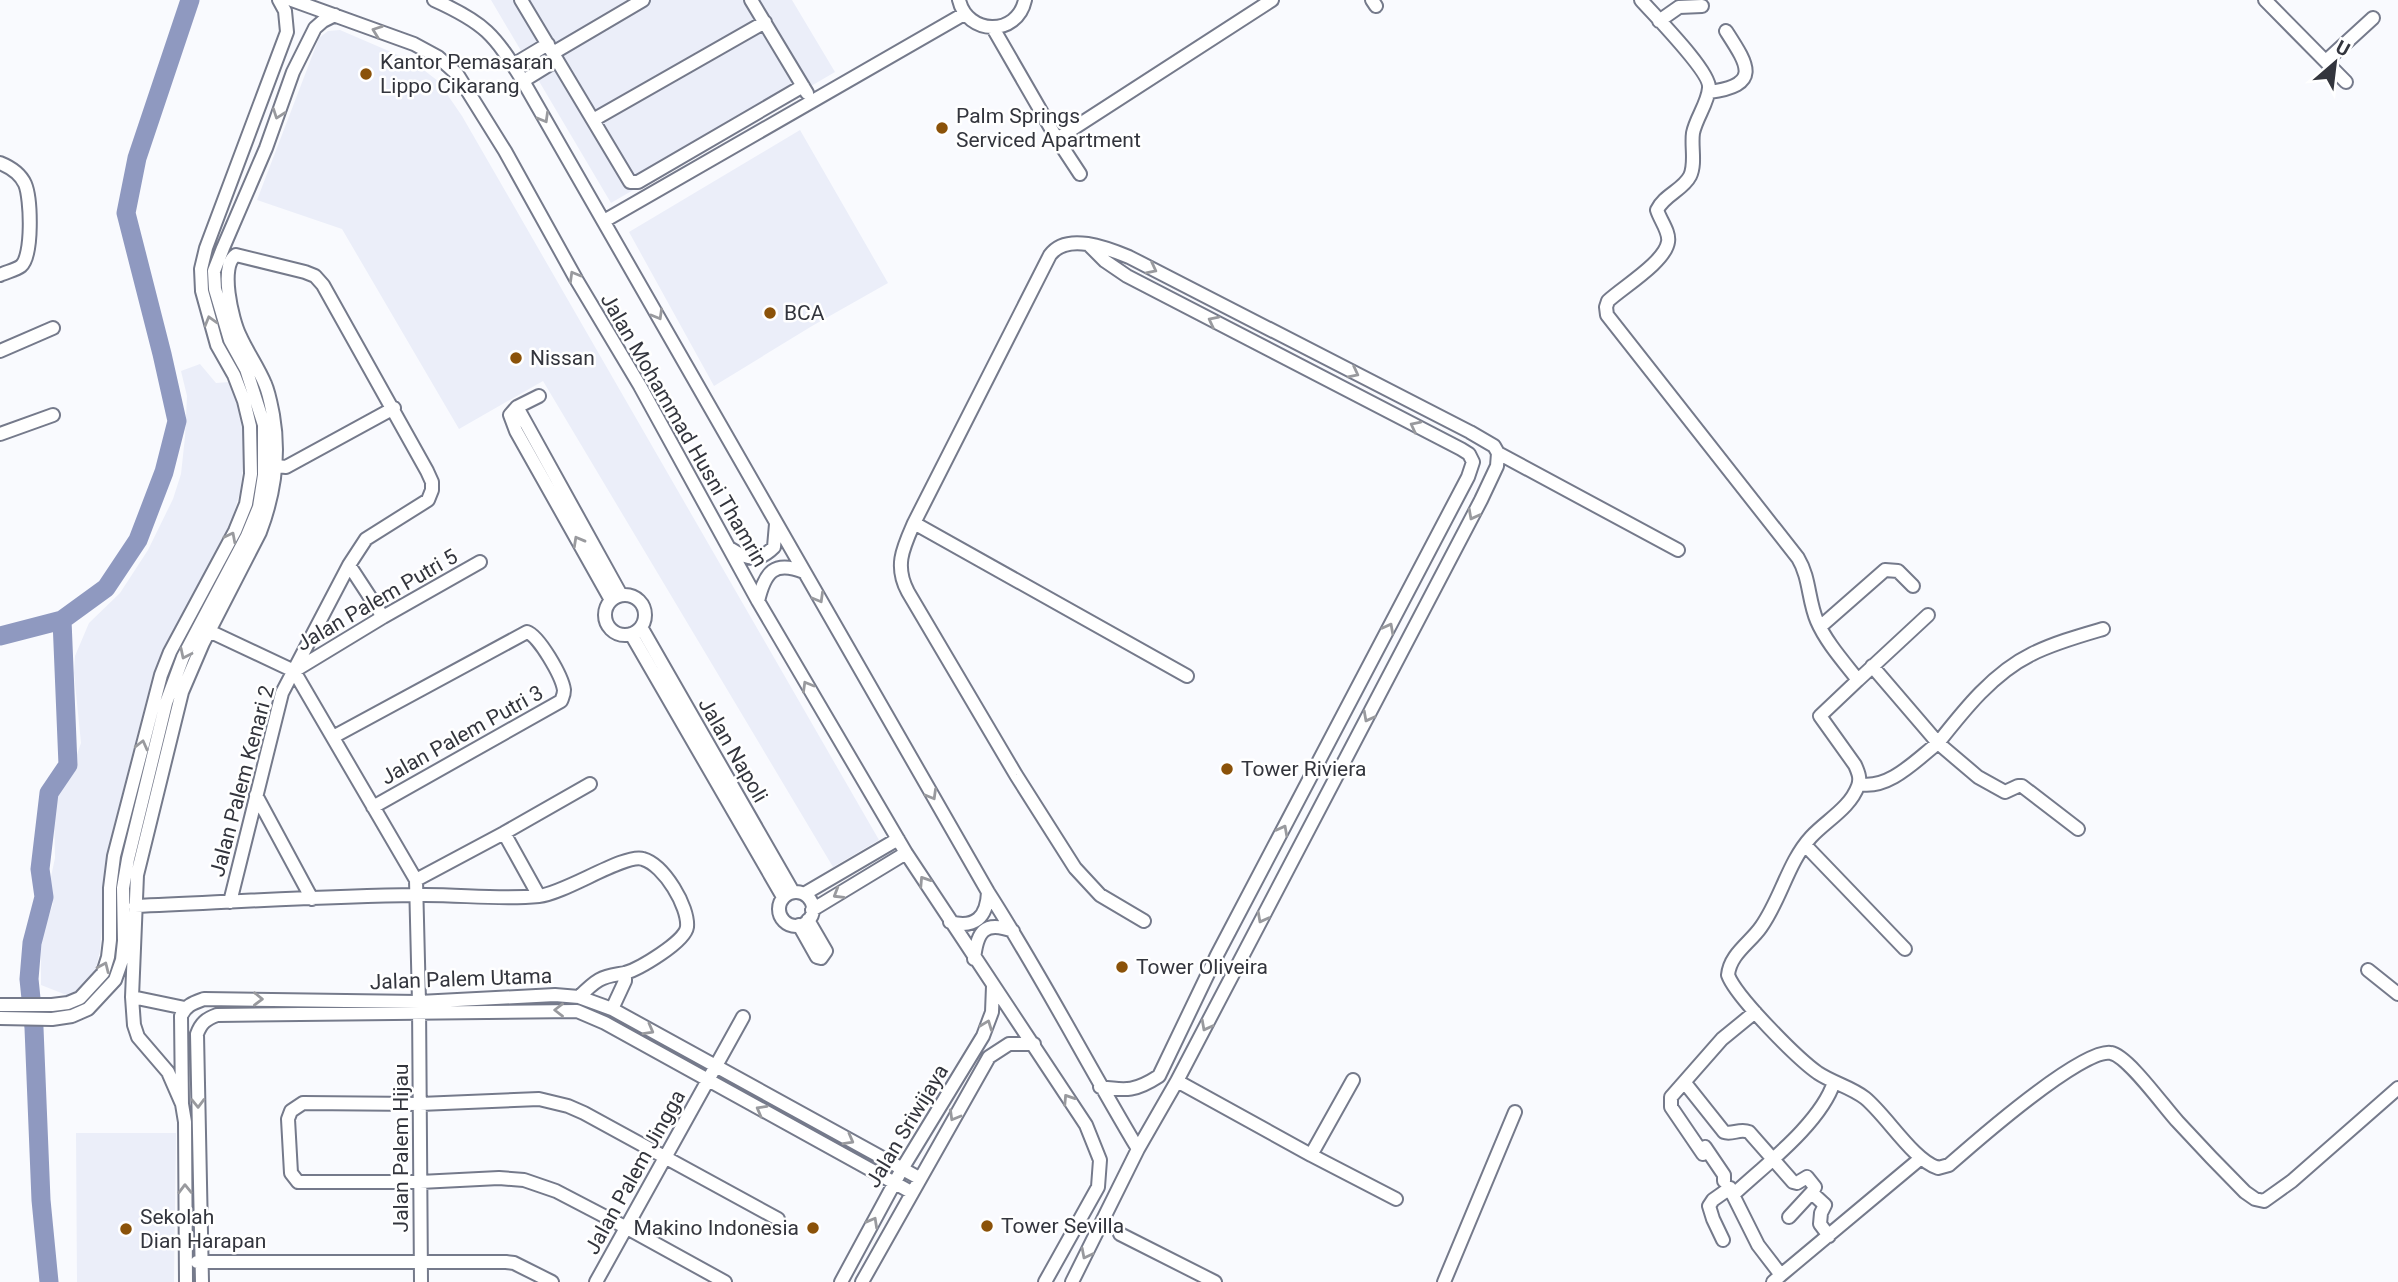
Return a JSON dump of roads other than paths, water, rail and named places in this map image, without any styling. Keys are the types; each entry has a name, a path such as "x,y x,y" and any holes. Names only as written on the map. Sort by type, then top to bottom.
{"street":[{"path":"6,1012 68,1003 80,998 103,973 110,940 110,888 114,856 153,699 170,652 235,531 246,504 251,474 250,426 234,374 217,345 202,291 201,270 206,248 287,32 285,11 279,0"},
{"name":"Jalan Mohammad Husni Thamrin","path":"292,0 414,44 439,58 457,74 505,151 758,601 906,853 1086,1125 1100,1160 1098,1186 1045,1282"},
{"name":"Jalan Mohammad Husni Thamrin","path":"434,0 486,28 523,81 1138,1149"},
{"path":"522,0 630,182 635,183 803,86"},
{"path":"513,65 553,52 643,0"},
{"path":"751,0 812,102"},
{"path":"959,0 964,14 977,25 993,28 1012,22 1019,15 1025,0"},
{"path":"1057,139 1272,0"},
{"path":"1641,0 1699,66 1709,81 1709,92 1694,130 1691,174 1657,210 1668,237 1667,247 1652,265 1607,303 1606,309 1614,326 1798,558 1808,579 1820,627 1858,680"},
{"path":"2266,0 2346,82"},
{"path":"1659,21 1679,7 1702,6"},
{"path":"604,221 964,14"},
{"path":"293,72 315,28 335,15"},
{"path":"2326,61 2374,18"},
{"path":"593,120 765,22"},
{"path":"993,28 1080,174"},
{"path":"1709,92 1733,86 1746,74 1747,69 1742,57 1727,31"},
{"path":"6,1012 52,1019 72,1016 88,1009 115,980 122,960 123,888 128,859 166,703 183,657 259,508 264,475 264,425 247,369 230,340 215,289 215,271 266,148 293,72 302,42 295,32 287,32"},
{"path":"523,81 553,52"},
{"path":"0,163 11,167 21,177 26,186 30,208 26,258 19,267 0,275"},
{"path":"1144,921 1100,895 1075,868 1022,785 901,576 900,560 914,523 1057,247 1065,243 1088,245 1129,257 1470,432 1494,446 1498,453 1678,551"},
{"path":"1088,245 1127,276 1461,449 1473,460 1468,477 1217,955 1159,1076 1142,1087 1125,1091 1100,1087"},
{"name":"Jalan Palem Kenari 2","path":"230,902 282,693 349,565 366,539 428,500 432,490 432,481 394,408 323,285 315,276 305,272 236,255 228,265 227,285 239,335 267,387 277,445 276,466"},
{"path":"0,351 52,328"},
{"name":"Jalan Napoli","path":"539,396 517,407 510,415 516,431 616,598"},
{"path":"182,1104 168,1072 138,1037 134,1025 132,997 137,875 176,713 191,667 260,532 276,466 286,467 394,408"},
{"path":"0,434 52,415"},
{"path":"1072,1282 1138,1149 1177,1081 1481,500 1497,466 1498,453"},
{"path":"730,548 744,558 756,559 766,555 774,547 777,537 776,520"},
{"path":"914,523 1187,676"},
{"name":"Jalan Palem Putri 5","path":"294,671 480,562"},
{"path":"349,565 383,617"},
{"path":"758,601 765,578 771,571 791,567 804,572"},
{"path":"1820,627 1885,570 1898,571 1913,586"},
{"name":"Jalan Napoli","path":"633,596 642,603 645,614 636,631 619,633 609,626 606,611 616,598 633,596"},
{"path":"1928,615 1820,716 1855,765 1859,784 1846,805 1805,845 1765,922 1734,958 1729,970 1730,980 1755,1012 1809,1066 1864,1097 1921,1158 1935,1167 1949,1165 2062,1073 2085,1060 2109,1052 2124,1060 2177,1121 2245,1192 2264,1201 2292,1181 2398,1088"},
{"path":"1859,784 1870,785 1889,779 1902,771 1938,743 1976,697 2019,662 2044,649 2103,628"},
{"path":"209,631 294,671 415,880 590,784"},
{"name":"Jalan Napoli","path":"636,631 793,895 810,901 807,918 788,923 780,916 779,908 793,895"},
{"name":"Jalan Palem Putri 3","path":"333,737 527,632 534,635 539,642 563,686 563,696 557,705 373,807"},
{"path":"1872,666 1938,743 1987,783 2005,792 2018,786 2024,787 2078,830"},
{"path":"282,693 308,696"},
{"path":"1320,759 1340,770"},
{"path":"256,794 312,899"},
{"path":"504,833 538,896"},
{"path":"793,895 898,839"},
{"path":"1805,845 1905,949"},
{"path":"807,918 906,853"},
{"path":"135,906 416,895 538,896 569,888 634,859 643,859 662,872 680,898 687,916 686,931 678,943 625,973 612,974 596,981 579,997"},
{"name":"Jalan Palem Hijau","path":"415,880 421,1282"},
{"path":"950,922 965,925 980,918 986,906 988,892"},
{"path":"974,959 980,933 994,926 1013,931"},
{"path":"2368,970 2398,994"},
{"path":"612,1009 622,989 625,973"},
{"name":"Jalan Sriwijaya","path":"841,1282 897,1167 983,1036 992,1012 993,986"},
{"name":"Jalan Palem Utama","path":"202,1261 197,1034 201,1024 218,1015 419,1008 542,995 579,997 612,1009 919,1178"},
{"name":"Jalan Palem Utama","path":"132,997 188,1006 204,999 577,1011 605,1023 911,1192"},
{"path":"186,1282 181,1016 188,1006"},
{"path":"1755,1012 1722,1040 1672,1095 1671,1107 1701,1152 1705,1147 1724,1175 1727,1186 1777,1279 1921,1158"},
{"path":"708,1081 743,1017"},
{"name":"Jalan Sriwijaya","path":"862,1282 989,1057 1009,1044 1034,1044"},
{"path":"1311,1155 1353,1080"},
{"name":"Jalan Palem Jingga","path":"596,1282 708,1081"},
{"path":"1177,1081 1396,1199"},
{"path":"1723,1240 1709,1206 1713,1200 1727,1186 1773,1158 1810,1122 1829,1096 1834,1082"},
{"path":"1685,1083 1722,1130 1728,1133 1748,1131 1793,1182 1797,1183 1807,1177 1810,1179 1815,1187 1812,1193 1788,1217"},
{"path":"725,1282 556,1191 524,1180 499,1178 420,1182 298,1182 291,1173 288,1119 291,1111 303,1103 420,1104 528,1100 554,1102 584,1113 778,1219"},
{"path":"1444,1282 1515,1112"},
{"path":"1812,1193 1825,1205 1820,1224 1829,1236"},
{"path":"1120,1234 1215,1282"},
{"path":"202,1261 202,1282"},
{"path":"186,1263 514,1263 552,1282"}],"waterway":[{"path":"0,636 62,620 106,588 138,540 164,472 177,421 126,213 137,158 190,0"},
{"path":"49,1282 41,1200 34,1028 29,979 32,943 44,897 40,869 49,793 68,765 62,620"}],"place":[{"name":"Kantor Pemasaran Lippo Cikarang","path":"366,74"},
{"name":"Palm Springs Serviced Apartment","path":"942,128"},
{"name":"BCA","path":"770,313"},
{"name":"Nissan","path":"516,358"},
{"name":"Tower Riviera","path":"1227,769"},
{"name":"Tower Oliveira","path":"1122,967"},
{"name":"Tower Sevilla","path":"987,1226"},
{"name":"Makino Indonesia","path":"813,1228"},
{"name":"Sekolah Dian Harapan","path":"126,1229"}]}
